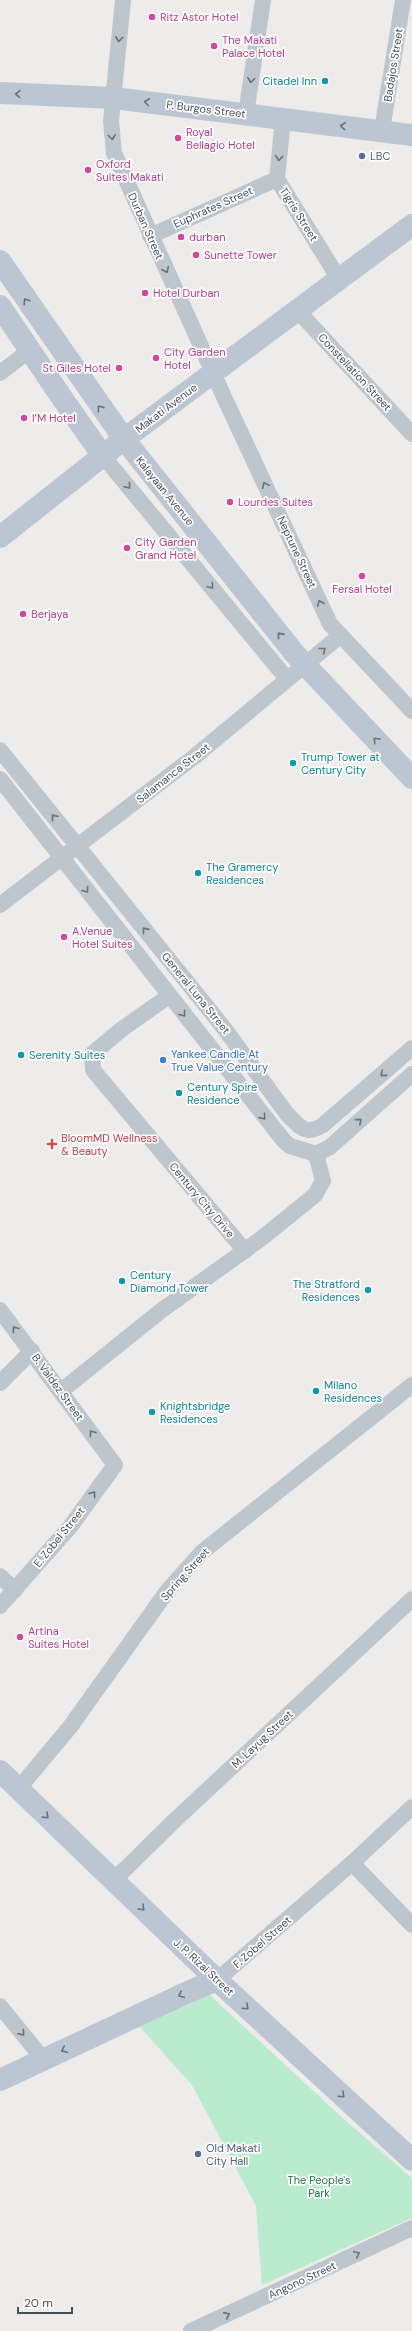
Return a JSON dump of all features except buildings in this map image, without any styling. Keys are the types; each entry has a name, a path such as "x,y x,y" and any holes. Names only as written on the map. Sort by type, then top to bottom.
{"main road":[{"name":"P. Burgos Street","path":"0,93 113,98 412,134"},
{"name":"Makati Avenue","path":"0,537 124,439 412,225"},
{"name":"Kalayaan Avenue","path":"0,261 124,439 305,665 412,778"},
{"path":"0,306 104,456"},
{"name":"J. P. Rizal Street","path":"0,1771 217,1980 412,2160"},
{"name":"F. Zobel Street","path":"0,2080 188,1992 217,1980"}],"street":[{"name":"Durban Street","path":"123,0 110,121 114,153 150,236 213,372"},
{"path":"246,114 263,0"},
{"name":"Badajos Street","path":"382,130 403,0"},
{"name":"Tigris Street","path":"283,119 277,179 339,280"},
{"name":"Euphrates Street","path":"150,236 277,179"},
{"name":"Constellation Street","path":"297,310 412,434"},
{"path":"0,373 30,350"},
{"name":"Neptune Street","path":"213,372 330,624 412,711"},
{"path":"104,456 287,679"},
{"name":"Salamanca Street","path":"0,905 194,757 341,635"},
{"name":"General Luna Street","path":"0,750 224,1028 287,1114 304,1130 315,1130 323,1125 412,1048"},
{"name":"General Luna Street","path":"0,779 279,1137 290,1146 316,1154"},
{"path":"145,965 162,952"},
{"name":"Century City Drive","path":"169,996 92,1054 93,1070 245,1251"},
{"path":"61,1391 162,1310 245,1251 315,1195 324,1181 316,1154 330,1147 412,1074"},
{"name":"B. Valdez Street","path":"0,1310 32,1351 115,1465"},
{"path":"0,1383 32,1351"},
{"name":"Spring Street","path":"18,1788 70,1727 168,1590 202,1552 412,1385"},
{"name":"E. Zobel Street","path":"0,1606 70,1527 115,1465"},
{"path":"0,1576 15,1590"},
{"name":"M. Layug Street","path":"113,1881 174,1821 412,1599"},
{"name":"F. Zobel Street","path":"217,1980 352,1863 412,1807"},
{"path":"352,1863 412,1925"},
{"path":"0,2006 43,2059"},
{"name":"Angono Street","path":"191,2331 412,2228"}],"green space":[{"name":"The People's Park","path":"201,1987 347,2122 412,2178 412,2218 262,2285 256,2206 192,2085 132,2018"}],"place":[{"name":"Ritz Astor Hotel","path":"152,17"},
{"name":"The Makati Palace Hotel","path":"214,46"},
{"name":"Citadel Inn","path":"325,81"},
{"name":"Royal Bellagio Hotel","path":"178,138"},
{"name":"LBC","path":"362,156"},
{"name":"Oxford Suites Makati","path":"88,170"},
{"name":"durban","path":"181,237"},
{"name":"Sunette Tower","path":"196,255"},
{"name":"Hotel Durban","path":"145,293"},
{"name":"City Garden Hotel","path":"156,358"},
{"name":"St Giles Hotel","path":"119,368"},
{"name":"I’M Hotel","path":"24,418"},
{"name":"Lourdes Suites","path":"230,502"},
{"name":"City Garden Grand Hotel","path":"127,548"},
{"name":"Fersal Hotel","path":"362,576"},
{"name":"Berjaya","path":"23,614"},
{"name":"Trump Tower at Century City","path":"293,763"},
{"name":"The Gramercy Residences","path":"198,873"},
{"name":"A.Venue Hotel Suites","path":"64,937"},
{"name":"Serenity Suites","path":"21,1055"},
{"name":"Yankee Candle At True Value Century","path":"163,1060"},
{"name":"Century Spire Residence","path":"179,1093"},
{"name":"BloomMD Wellness & Beauty","path":"52,1144"},
{"name":"Century Diamond Tower","path":"122,1281"},
{"name":"The Stratford Residences","path":"368,1290"},
{"name":"Milano Residences","path":"316,1391"},
{"name":"Knightsbridge Residences","path":"152,1412"},
{"name":"Artina Suites Hotel","path":"20,1637"},
{"name":"Old Makati City Hall","path":"198,2154"}]}
